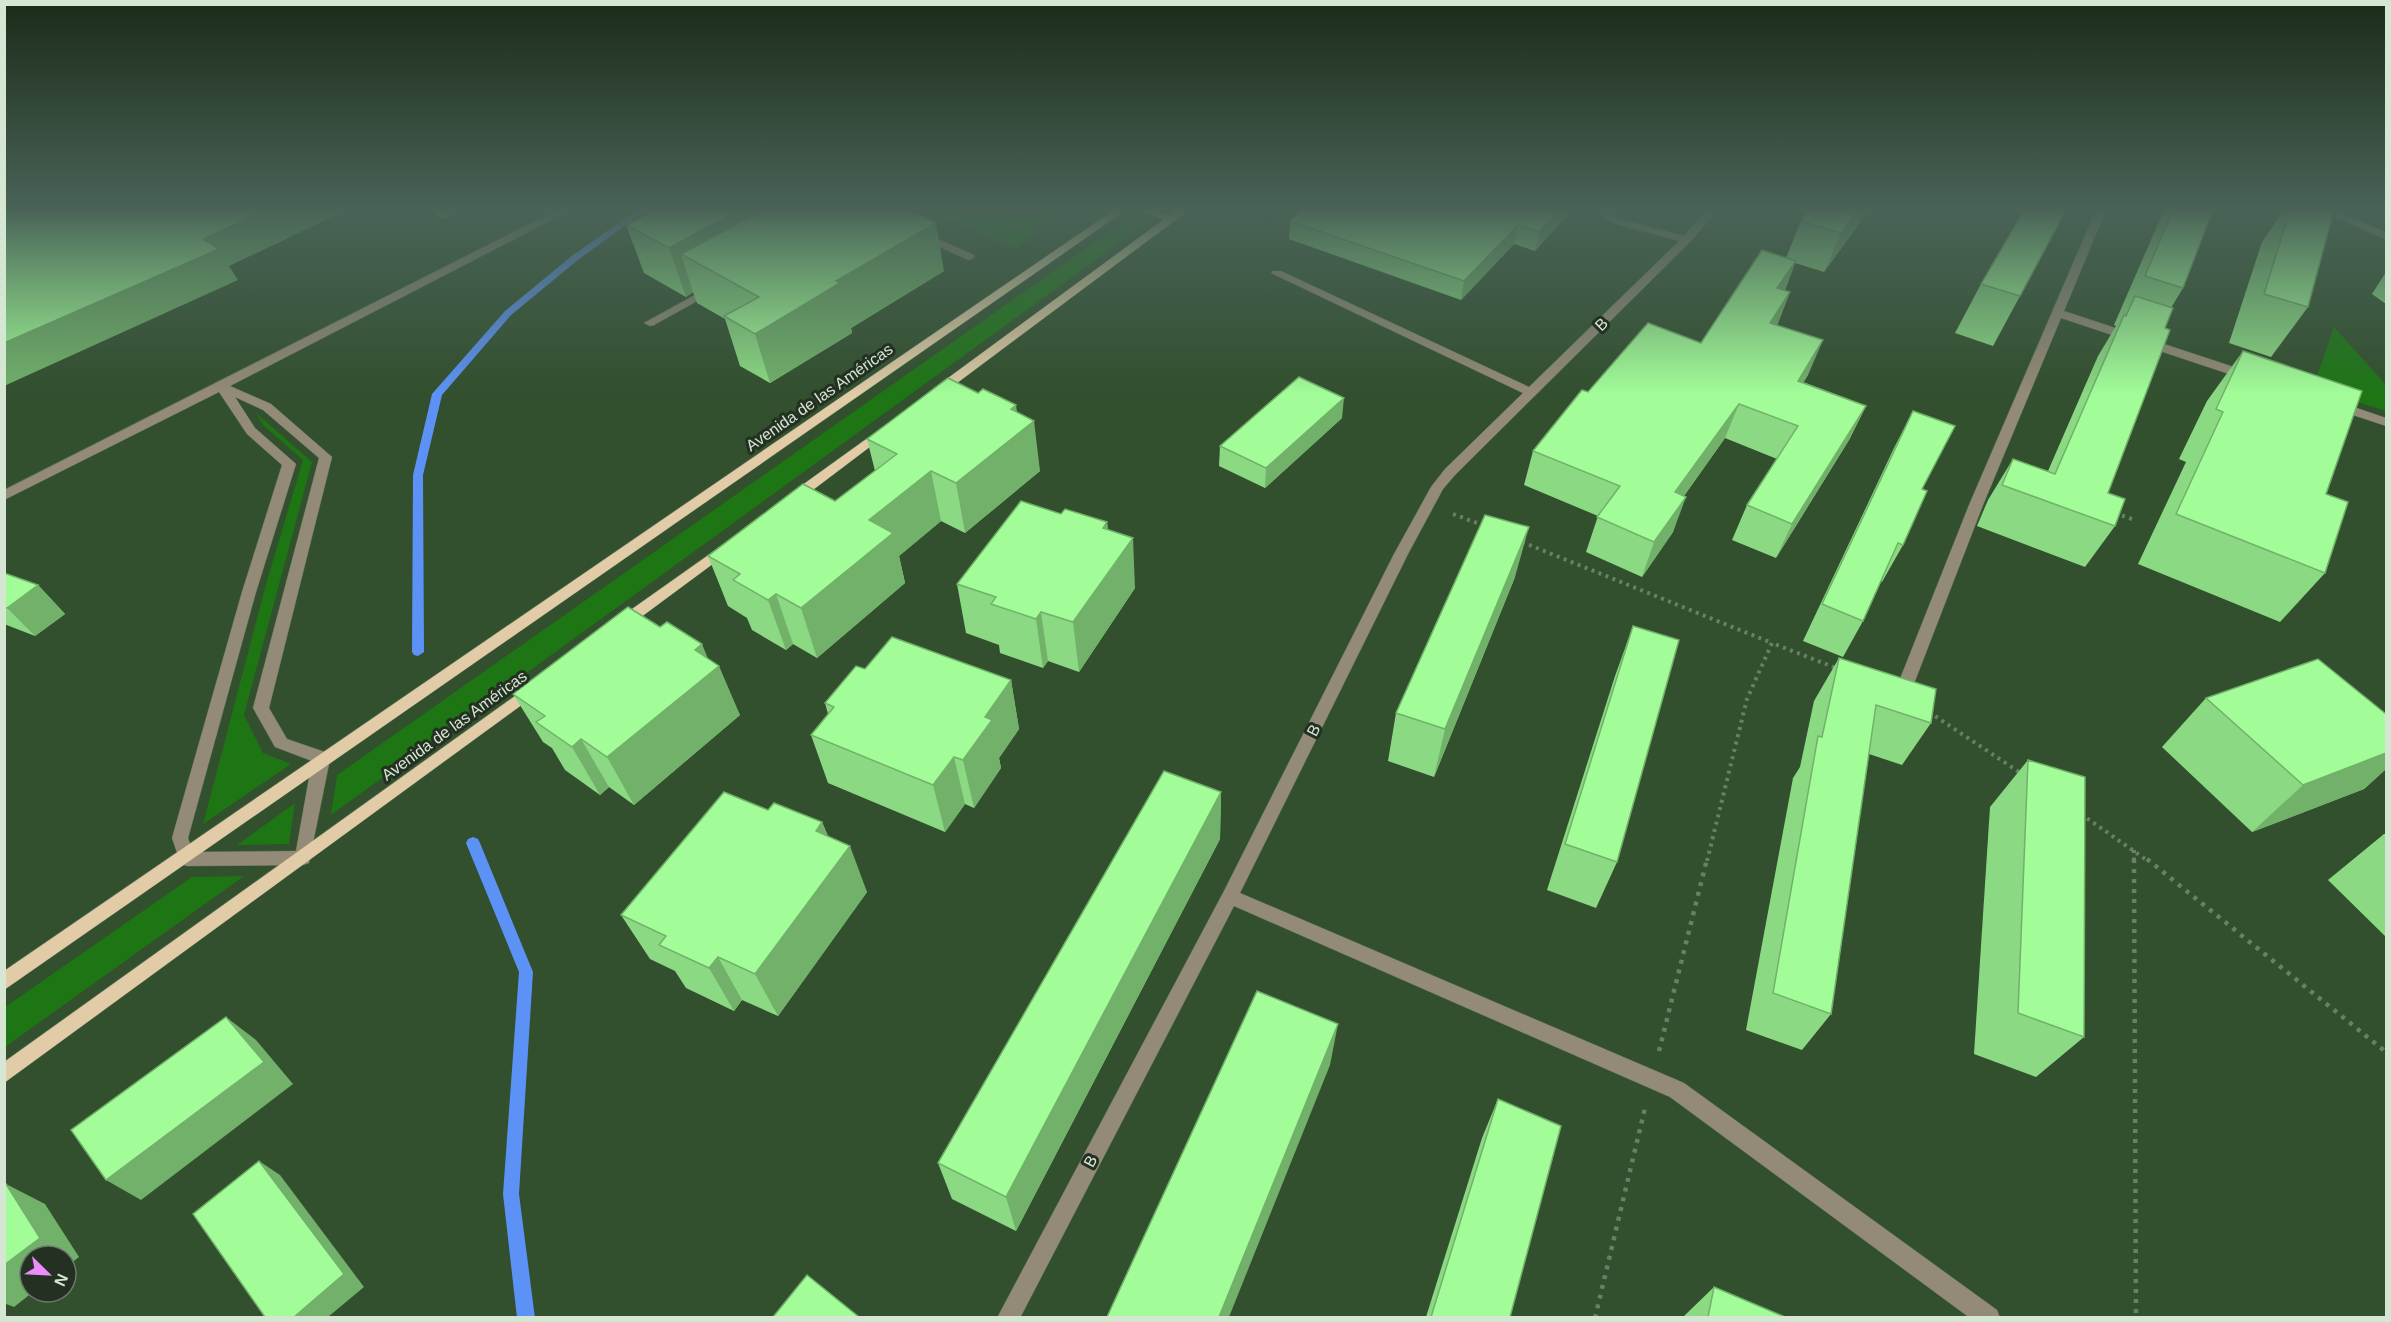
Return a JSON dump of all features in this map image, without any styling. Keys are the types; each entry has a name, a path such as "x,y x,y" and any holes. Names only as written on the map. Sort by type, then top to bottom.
{"main road":[{"name":"Avenida de las Américas","path":"4,982 1032,272"},
{"path":"920,404 1100,272"},
{"path":"775,511 891,426"},
{"path":"611,632 737,539"},
{"name":"Avenida de las Américas","path":"4,1074 544,681"}],"street":[{"path":"4,496 446,272"},
{"name":"B","path":"1008,1317 1230,896 1401,554 1429,504 1450,472 1654,272"},
{"path":"1902,694 1976,505 2075,272"},
{"path":"1277,273 1532,393"},
{"path":"650,323 721,284"},
{"path":"2057,313 2264,381"},
{"path":"222,387 267,407 326,457 261,708 281,743 319,756 321,764 303,858 187,859 180,838 249,592 289,464 251,431 222,387"},
{"path":"2319,399 2386,422"},
{"path":"1230,896 1652,1077 1700,1105 1989,1317"}],"path":[{"path":"1429,504 1493,530"},
{"path":"2112,512 2132,519"},
{"path":"1514,538 1848,672"},
{"path":"1595,1317 1652,1077 1747,699 1772,643"},
{"path":"1902,694 2028,778"},
{"path":"2076,810 2134,849 2386,1052"},
{"path":"2134,849 2136,1317"}],"green space":[{"path":"1053,272 1080,272 331,815 337,775"},
{"path":"2334,327 2386,385 2386,411 2313,388"},
{"path":"256,413 312,462 244,715 263,753 291,764 203,824 266,584 303,460 263,425"},
{"path":"295,803 289,844 237,845"},
{"path":"244,876 5,1047 5,1007 192,877"}],"building":[{"path":"4,272 167,272 4,343"},
{"path":"713,272 852,272 836,281 840,283 755,334 724,316 759,297"},
{"path":"1437,272 1473,272 1464,281"},
{"path":"1748,272 1788,272 1777,288 1790,292 1770,323 1823,340 1798,381 1866,406 1792,524 1747,505 1798,426 1739,404 1675,492 1686,497 1654,542 1597,517 1620,486 1533,451 1582,390 1588,392 1648,323 1701,343"},
{"path":"1988,272 2033,272 2020,296 1981,284"},
{"path":"2147,272 2189,272 2183,288 2145,276"},
{"path":"2271,272 2317,272 2308,307 2264,294"},
{"path":"2135,296 2173,308 2165,328 2170,330 2108,493 2125,499 2115,526 2002,485 2013,459 2055,474 2124,315 2126,316"},
{"path":"2243,351 2362,391 2326,494 2348,502 2325,573 2176,514 2223,412 2216,409"},
{"path":"1299,377 1344,398 1266,468 1220,446"},
{"path":"948,378 978,393 983,389 1016,405 1011,409 1034,421 956,483 931,471 869,520 893,533 801,608 776,594 768,600 733,580 740,574 708,556 803,484 835,501 897,454 867,439"},
{"path":"1913,411 1955,426 1922,489 1927,491 1903,545 1898,543 1863,621 1822,604"},
{"path":"1021,501 1061,514 1065,509 1107,522 1103,528 1133,538 1073,622 1041,612 1036,619 991,604 996,597 957,584"},
{"path":"1485,515 1529,527 1445,729 1396,713"},
{"path":"4,573 38,585 7,608 4,607"},
{"path":"628,607 660,627 667,622 702,644 695,650 719,666 607,757 581,739 572,747 536,722 545,716 513,694"},
{"path":"1633,626 1679,640 1617,862 1565,844"},
{"path":"892,637 1011,680 985,717 992,720 963,760 954,757 933,785 811,735 834,707 825,703 856,666 865,669"},
{"path":"1839,658 1936,689 1931,723 1876,705 1831,1014 1773,993 1818,736 1822,737"},
{"path":"2318,659 2386,714 2386,753 2303,785 2206,698"},
{"path":"2028,760 2085,777 2084,1037 2018,1013"},
{"path":"1164,771 1221,792 1006,1197 938,1163"},
{"path":"724,792 768,810 774,803 822,822 816,831 850,846 755,974 718,957 709,968 659,945 666,936 621,915"},
{"path":"1257,991 1338,1024 1219,1317 1107,1317"},
{"path":"226,1017 264,1062 106,1180 71,1130"},
{"path":"1498,1099 1561,1126 1510,1317 1431,1317"},
{"path":"259,1161 344,1274 294,1317 265,1317 193,1214"},
{"path":"6,1184 40,1238 32,1244 18,1244 18,1254 4,1265 4,1185"},
{"path":"807,1275 859,1317 773,1317"},
{"path":"1714,1287 1785,1317 1708,1317"}],"waterway":[{"path":"418,652 418,475 437,394 508,313 558,272"},
{"path":"473,843 526,972 511,1194 526,1318"}]}
